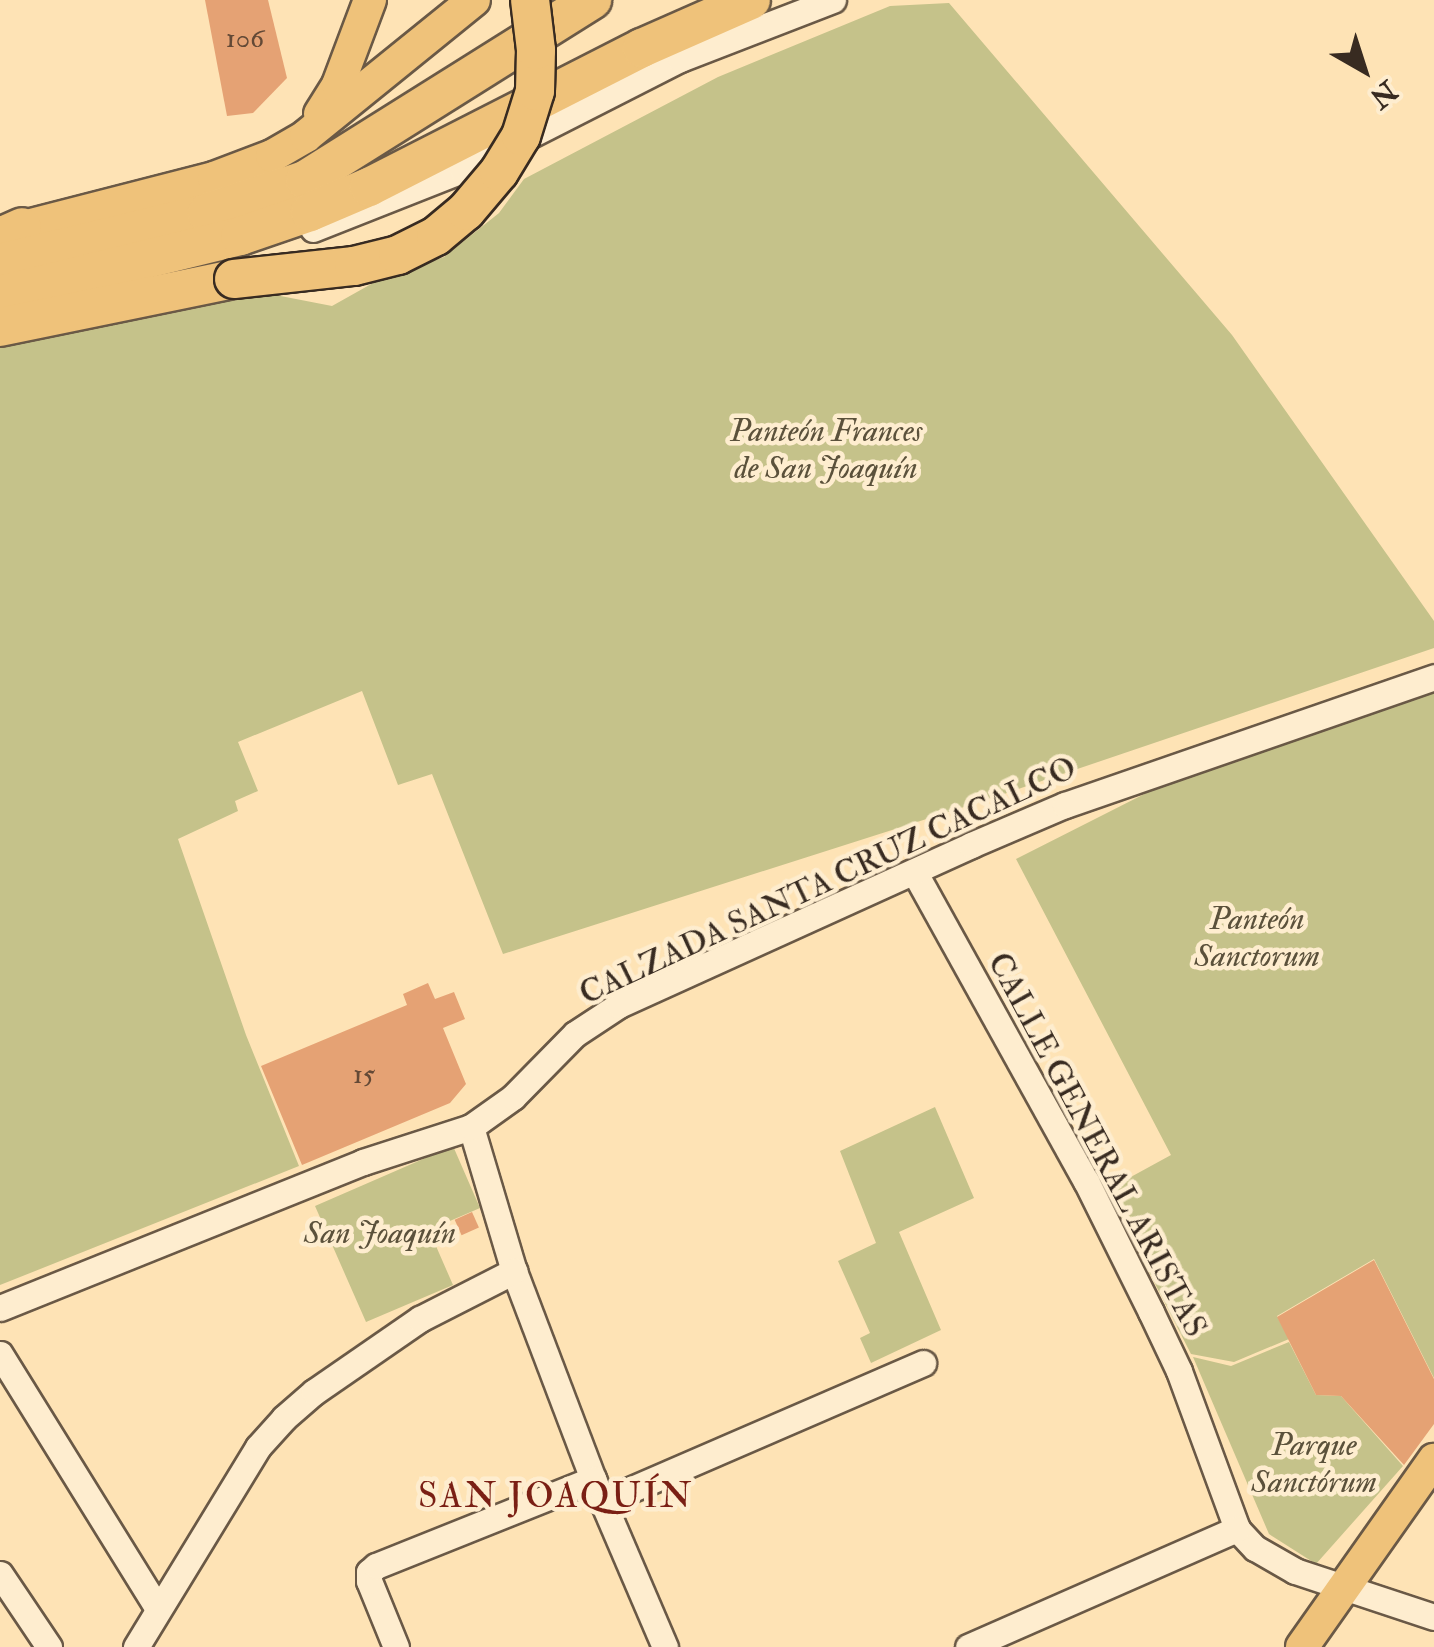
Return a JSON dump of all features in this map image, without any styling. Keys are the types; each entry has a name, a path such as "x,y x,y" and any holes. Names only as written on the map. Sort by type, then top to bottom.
{"highway":[{"path":"0,327 234,279 354,266 398,255 436,236 466,211 499,172 520,136 535,91 536,50 530,0"},
{"path":"0,263 207,214 305,180 592,0"},
{"path":"0,295 240,236 310,212 386,179 642,48 751,0"}],"main road":[{"path":"306,136 338,85 370,0"},
{"path":"7,232 242,170 306,136 474,0"},
{"path":"1302,1647 1434,1460"}],"street":[{"path":"0,314 201,264 372,208 462,170 680,59 833,0"},
{"name":"CALZADA SANTA CRUZ CACALCO","path":"0,1308 362,1162 471,1127 513,1097 596,1019 1065,805 1434,677"},
{"name":"CALLE GENERAL ARISTAS","path":"915,874 1086,1181 1151,1312 1179,1370 1237,1529"},
{"path":"471,1127 514,1271 598,1490 664,1647"},
{"path":"136,1647 258,1447 284,1418 328,1382 420,1319 514,1271"},
{"path":"0,1354 158,1608"},
{"path":"396,1647 369,1581 369,1572 376,1566 598,1490 923,1363"},
{"path":"968,1647 1237,1529 1273,1560 1340,1588 1434,1617"},
{"path":"0,1574 49,1647"}],"green space":[{"name":"Panteón Frances de San Joaquín","path":"949,3 1232,335 1434,621 1434,648 986,800 503,954 432,774 398,785 362,691 238,742 258,791 235,801 238,811 178,839 246,1035 299,1166 0,1285 0,343 260,292 332,306 373,283 444,257 499,213 524,179 718,77 890,6"},
{"name":"Panteón Sanctorum","path":"1434,691 1434,1378 1374,1259 1277,1316 1289,1339 1234,1362 1191,1354 1107,1190 1171,1155 1016,859 1176,778"},
{"path":"935,1107 974,1198 899,1232 941,1330 871,1363 860,1338 870,1333 838,1261 876,1243 840,1151"},
{"name":"San Joaquín","path":"453,1146 480,1208 429,1230 453,1285 366,1322 315,1206"},
{"name":"Parque Sanctórum","path":"1289,1342 1316,1395 1341,1396 1403,1466 1316,1564 1269,1534 1193,1357 1231,1366"}],"building":[{"path":"205,0 268,0 287,78 253,113 227,116"},
{"path":"428,983 435,999 454,992 465,1019 443,1028 466,1084 450,1103 302,1165 261,1066 407,1005 403,994"},
{"path":"472,1212 479,1228 462,1235 455,1220"},
{"path":"1374,1260 1434,1379 1434,1424 1404,1465 1341,1396 1316,1395 1277,1317"}],"district":[{"name":"SAN JOAQUÍN","path":"556,1496"}]}
